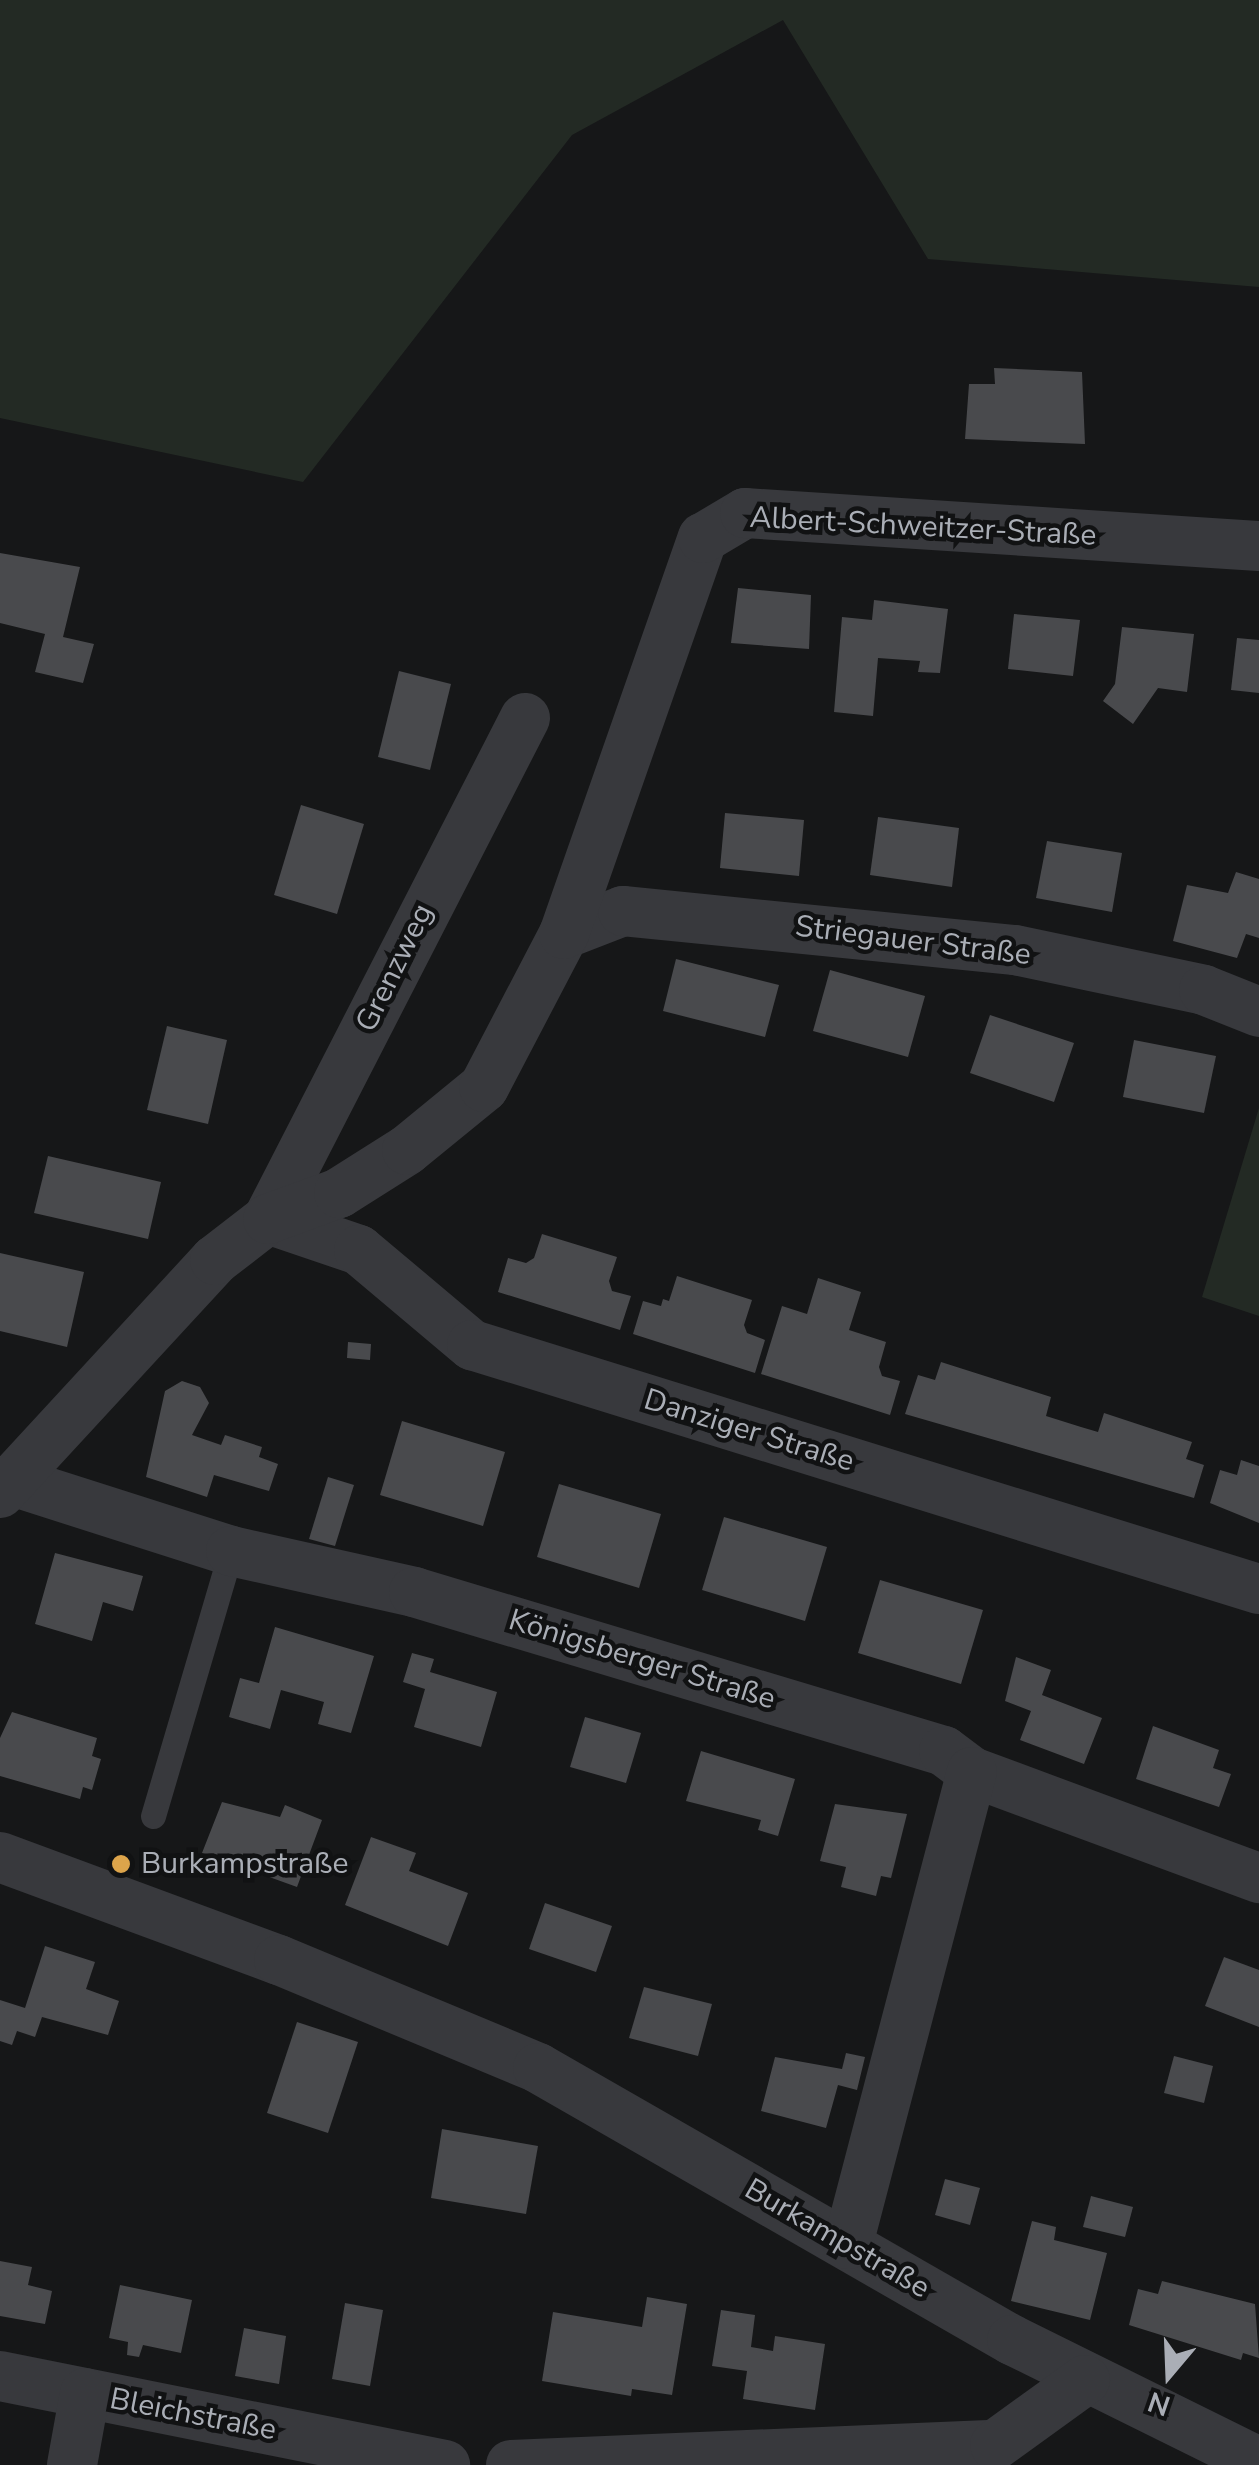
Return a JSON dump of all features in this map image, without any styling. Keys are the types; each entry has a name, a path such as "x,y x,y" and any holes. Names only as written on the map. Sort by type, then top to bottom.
{"street":[{"name":"Albert-Schweitzer-Straße","path":"588,869 703,538 745,512 1259,546"},
{"name":"Grenzweg","path":"268,1219 525,718"},
{"name":"Grenzweg","path":"6,1487 216,1260 268,1219 339,1193 407,1150 484,1086 564,934 588,869"},
{"name":"Striegauer Straße","path":"564,934 623,911 1015,950 1204,990 1259,1012"},
{"name":"Danziger Straße","path":"268,1219 359,1250 472,1344 1259,1590"},
{"name":"Königsberger Straße","path":"6,1487 231,1551 414,1592 944,1750 972,1772 1259,1878"},
{"path":"848,2244 972,1772"},
{"name":"Burkampstraße","path":"0,1857 279,1960 538,2068 1085,2380 1259,2462"},
{"name":"Bleichstraße","path":"0,2376 445,2465"},
{"path":"511,2465 995,2445 1085,2380"},
{"path":"72,2465 85,2393"}],"lane":[{"path":"153,1816 231,1551"}],"shaded area":[{"path":"0,0 1259,0 1259,287 928,259 783,20 572,135 303,482 0,418"},
{"path":"1259,1108 1259,1316 1202,1297"}],"building":[{"path":"994,368 1082,372 1085,444 965,439 969,384 995,384"},
{"path":"0,553 80,567 63,637 94,644 83,683 35,672 45,634 0,623"},
{"path":"738,588 811,595 809,649 731,643"},
{"path":"874,600 948,609 940,673 918,672 920,661 878,658 873,716 834,712 842,617 872,620"},
{"path":"1014,614 1080,620 1073,676 1008,669"},
{"path":"1122,627 1194,634 1187,692 1158,688 1133,724 1103,701 1115,684"},
{"path":"1237,638 1259,640 1259,693 1231,690"},
{"path":"399,671 451,684 430,770 378,757"},
{"path":"301,805 364,824 337,914 274,895"},
{"path":"725,813 804,820 799,876 720,868"},
{"path":"878,817 959,828 952,887 870,875"},
{"path":"1047,841 1122,853 1112,912 1036,898"},
{"path":"1236,872 1259,879 1259,938 1246,934 1237,958 1173,941 1187,885 1228,893"},
{"path":"676,959 779,985 765,1037 663,1011"},
{"path":"830,970 925,996 908,1057 813,1031"},
{"path":"990,1015 1074,1043 1054,1102 970,1073"},
{"path":"167,1026 227,1040 208,1124 147,1110"},
{"path":"1134,1040 1216,1056 1204,1113 1123,1097"},
{"path":"48,1156 161,1182 148,1239 34,1213"},
{"path":"542,1234 617,1257 609,1281 612,1291 631,1296 620,1330 498,1292 508,1258 526,1263 534,1258"},
{"path":"0,1253 84,1272 67,1347 0,1331"},
{"path":"677,1276 752,1300 744,1325 747,1333 765,1340 755,1373 633,1334 643,1301 661,1306 663,1299 669,1301"},
{"path":"818,1278 861,1292 849,1330 886,1342 879,1367 882,1376 900,1381 890,1415 761,1374 782,1306 807,1314"},
{"path":"348,1342 371,1344 370,1360 347,1358"},
{"path":"941,1362 1051,1397 1046,1416 1098,1432 1104,1413 1192,1442 1186,1459 1204,1465 1194,1498 905,1414 918,1375 935,1380"},
{"path":"182,1381 200,1387 209,1403 192,1435 221,1445 225,1435 262,1447 259,1457 278,1464 269,1491 214,1475 207,1497 146,1477 165,1391"},
{"path":"402,1421 505,1452 483,1526 380,1495"},
{"path":"1241,1460 1259,1466 1259,1523 1210,1503 1220,1470 1237,1475"},
{"path":"328,1477 354,1485 335,1546 309,1539"},
{"path":"559,1484 661,1514 639,1588 537,1557"},
{"path":"724,1517 827,1547 805,1621 702,1590"},
{"path":"55,1553 143,1576 133,1611 103,1602 92,1641 35,1624"},
{"path":"880,1580 983,1610 961,1684 858,1653"},
{"path":"275,1627 374,1656 351,1733 318,1724 324,1702 281,1690 270,1729 229,1717 240,1678 259,1683"},
{"path":"412,1653 434,1659 430,1672 497,1692 481,1747 414,1727 425,1689 403,1682"},
{"path":"1016,1657 1051,1670 1042,1695 1102,1718 1084,1764 1020,1740 1031,1711 1005,1701"},
{"path":"12,1712 97,1738 92,1756 101,1759 92,1790 83,1787 80,1799 0,1776 0,1738"},
{"path":"585,1717 641,1733 626,1783 570,1767"},
{"path":"1153,1726 1219,1750 1213,1768 1231,1774 1219,1807 1136,1779"},
{"path":"701,1751 795,1779 778,1836 758,1830 761,1820 686,1801"},
{"path":"222,1802 280,1817 285,1805 322,1820 297,1887 202,1853"},
{"path":"835,1804 907,1814 891,1878 881,1876 876,1896 841,1887 846,1867 820,1861"},
{"path":"371,1837 416,1853 409,1871 468,1893 448,1946 345,1905"},
{"path":"545,1903 612,1926 596,1972 529,1949"},
{"path":"45,1946 95,1962 86,1989 119,2001 108,2035 42,2017 35,2037 17,2031 12,2045 0,2041 0,2000 25,2008"},
{"path":"1224,1957 1259,1970 1259,2027 1205,2006"},
{"path":"644,1987 712,2004 698,2056 629,2038"},
{"path":"297,2022 358,2042 328,2133 267,2113"},
{"path":"846,2053 865,2057 857,2090 838,2085 826,2128 761,2111 775,2057 842,2069"},
{"path":"1174,2056 1213,2066 1204,2103 1164,2093"},
{"path":"442,2129 538,2146 526,2214 431,2198"},
{"path":"945,2179 980,2188 970,2225 935,2215"},
{"path":"1091,2196 1133,2207 1125,2237 1083,2227"},
{"path":"1032,2221 1056,2227 1054,2240 1107,2253 1090,2320 1011,2301"},
{"path":"0,2261 32,2267 28,2285 52,2291 45,2324 0,2316"},
{"path":"1162,2281 1255,2304 1259,2358 1243,2353 1241,2360 1129,2325 1138,2289 1158,2294"},
{"path":"120,2285 192,2300 181,2353 143,2345 139,2357 127,2355 128,2342 109,2338"},
{"path":"647,2297 687,2304 672,2395 632,2389 631,2396 542,2381 553,2312 642,2327"},
{"path":"345,2303 383,2310 370,2386 332,2379"},
{"path":"721,2310 755,2315 751,2347 773,2351 775,2336 825,2344 815,2410 743,2399 747,2371 712,2366"},
{"path":"244,2328 286,2336 279,2384 235,2376"}],"place":[{"name":"Burkampstraße","path":"121,1864"}]}
